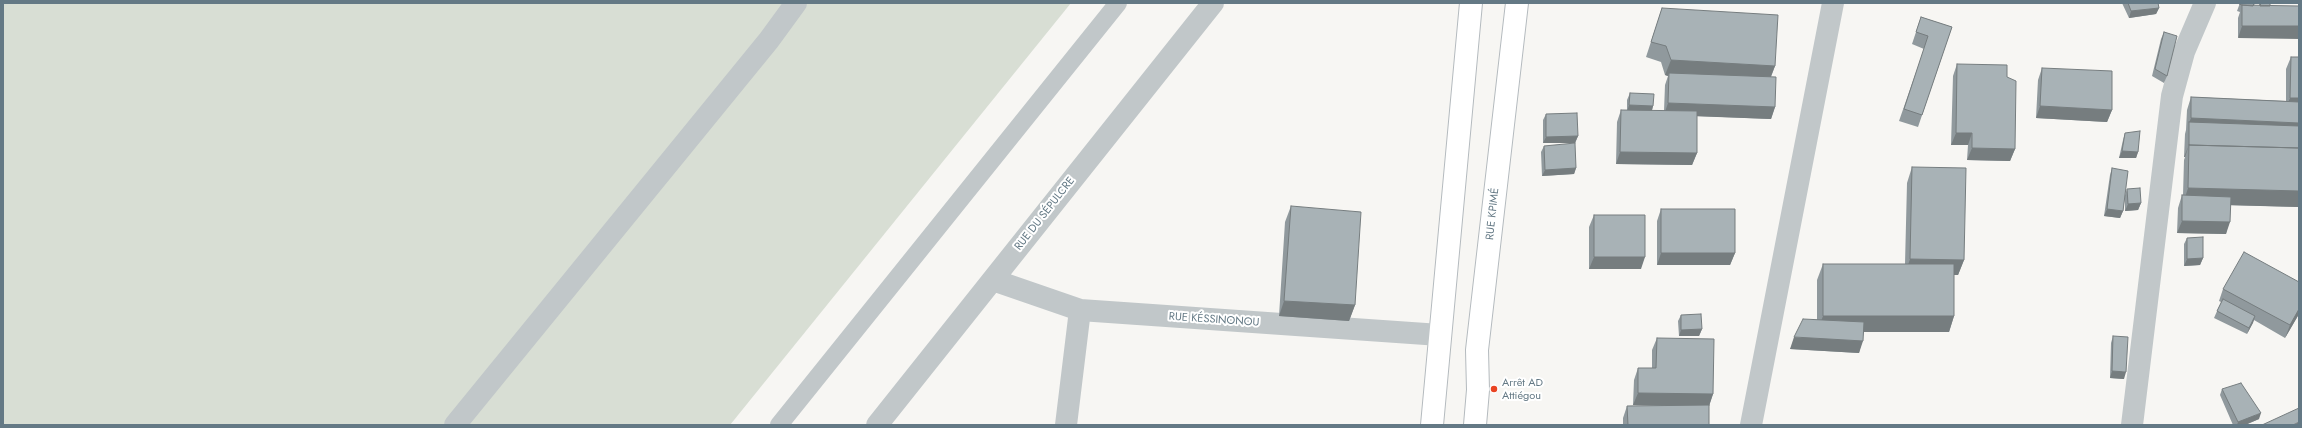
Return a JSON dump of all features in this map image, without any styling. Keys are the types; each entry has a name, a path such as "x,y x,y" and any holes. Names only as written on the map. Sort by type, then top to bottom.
{"main road":[{"path":"1432,425 1471,3"},
{"name":"RUE KPIMÉ","path":"1475,425 1478,390 1477,350 1517,3"}],"street":[{"path":"455,425 770,40 796,3"},
{"name":"RUE DU SÉPULCRE","path":"877,425 1213,3"},
{"path":"1751,425 1833,3"},
{"path":"2132,425 2172,96 2184,52 2206,3"},
{"name":"RUE KÉSSINONOU","path":"993,280 1080,310 1440,335"},
{"path":"1066,425 1080,310"}],"lane":[{"path":"779,425 1118,3"}],"shaded area":[{"path":"3,3 1071,3 730,425 3,425"}],"building":[{"path":"2128,3 2158,3 2159,8 2131,11"},
{"path":"2254,3 2253,6 2242,5 2239,4"},
{"path":"2261,3 2270,3 2270,6 2260,6"},
{"path":"2242,5 2299,6 2299,26 2242,26"},
{"path":"1662,8 1778,15 1775,66 1671,60 1666,46 1651,42"},
{"path":"1921,17 1952,27 1922,115 1904,109 1928,36 1916,32"},
{"path":"2164,32 2177,36 2167,76 2155,69"},
{"path":"2291,57 2299,57 2299,98 2290,98"},
{"path":"1957,64 2007,65 2007,77 2016,81 2015,149 1972,148 1972,133 1956,133"},
{"path":"2042,68 2112,71 2112,110 2040,106"},
{"path":"1669,73 1776,77 1775,107 1668,103"},
{"path":"1630,93 1654,94 1653,106 1629,105"},
{"path":"2191,97 2299,102 2299,123 2191,118"},
{"path":"1621,110 1697,111 1697,153 1620,152"},
{"path":"1577,113 1578,136 1546,137 1546,114"},
{"path":"2189,122 2299,126 2299,148 2189,145"},
{"path":"2140,131 2138,152 2122,151 2125,133"},
{"path":"1575,143 1576,168 1545,170 1544,146"},
{"path":"2189,145 2299,148 2299,191 2188,188"},
{"path":"1912,167 1966,168 1964,260 1910,259"},
{"path":"2112,168 2128,171 2123,211 2107,209"},
{"path":"2140,188 2141,203 2128,204 2127,189"},
{"path":"2182,195 2231,197 2230,222 2182,221"},
{"path":"1291,206 1361,212 1355,305 1284,301"},
{"path":"1661,209 1735,209 1735,253 1661,253"},
{"path":"1594,215 1645,215 1645,257 1594,257"},
{"path":"2203,237 2203,258 2187,259 2187,238"},
{"path":"2244,252 2299,282 2299,309 2290,325 2223,289"},
{"path":"1823,264 1954,264 1954,316 1823,316"},
{"path":"2223,299 2255,316 2249,328 2217,311"},
{"path":"1701,314 1702,329 1681,330 1681,315"},
{"path":"1803,319 1864,322 1863,341 1794,337"},
{"path":"2113,336 2128,337 2126,372 2112,371"},
{"path":"1657,338 1714,339 1713,394 1638,393 1638,368 1656,368"},
{"path":"2241,383 2261,413 2238,422 2222,389"},
{"path":"1709,405 1709,425 1628,425 1627,406"},
{"path":"2299,408 2299,422 2293,425 2262,425"}],"place":[{"name":"Arrêt AD Attiégou","path":"1494,389"}]}
